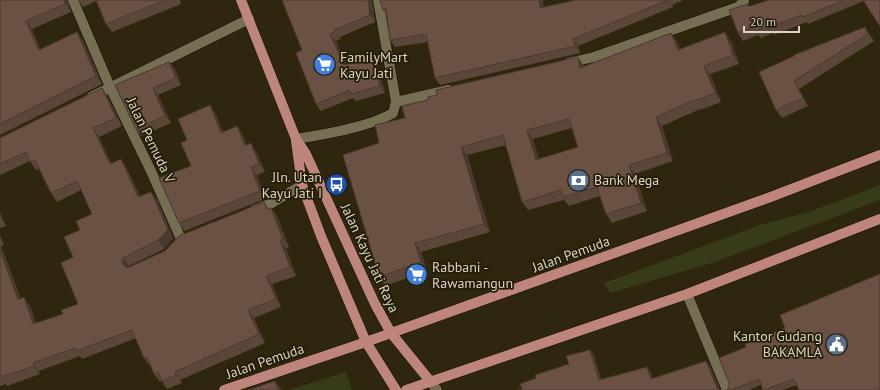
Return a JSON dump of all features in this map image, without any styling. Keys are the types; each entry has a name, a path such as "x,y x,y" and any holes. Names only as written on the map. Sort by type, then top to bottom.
{"main road":[{"name":"Jalan Kayu Jati Raya","path":"241,0 296,139 306,154 372,298 391,333 430,381"},
{"name":"Jalan Kayu Jati Raya","path":"296,139 302,185 321,236 366,342 396,390"},
{"name":"Jalan Pemuda","path":"224,390 366,342 761,201 880,155"},
{"path":"406,390 687,294 880,219"}],"street":[{"name":"Jalan Pemuda V","path":"73,0 110,87 184,237 175,248"},
{"path":"296,139 319,136 381,119 393,113 396,102 380,0"},
{"path":"556,66 594,57 738,7 744,1 754,7"},
{"path":"82,101 249,19"},
{"path":"396,102 457,88"},
{"path":"244,214 272,203 302,185"},
{"path":"687,294 727,390"},
{"path":"430,381 437,390"}],"green space":[{"path":"880,185 880,200 715,262 610,293 604,283 763,224 809,212"},
{"path":"346,372 352,390 288,390"}],"building":[{"path":"0,0 64,0 65,4 26,21 39,50 77,32 96,76 0,124"},
{"path":"96,0 165,0 106,24"},
{"path":"282,0 368,0 370,15 334,30 335,32 330,34 344,65 372,58 380,86 351,94 349,90 316,104 296,53 302,50"},
{"path":"380,0 539,0 540,8 576,0 668,0 573,39 575,46 435,78 426,34 390,40 386,8 383,10"},
{"path":"769,0 844,0 803,17 802,15 769,27 769,25 756,31 754,27 738,33 729,10 744,5 751,6"},
{"path":"863,0 880,0 880,26"},
{"path":"865,27 868,34 794,81 803,98 776,110 759,72 794,55"},
{"path":"725,32 733,55 704,66 715,93 694,100 656,117 667,153 629,165 641,203 606,214 597,187 563,197 561,190 522,202 503,135 461,147 484,224 415,243 421,262 379,277 343,155 379,143 375,125 405,118 402,106 428,100 428,97 437,95 436,90 578,57 580,68 671,33 678,50","holes":["569,119 578,147 536,160 527,130"]},
{"path":"169,62 176,78 153,88 165,116 136,129 115,85"},
{"path":"102,88 116,118 93,128 110,164 121,159 138,197 151,192 168,230 158,240 123,258 122,264 127,268 165,251 179,236 264,202 267,209 271,208 283,239 280,240 290,267 266,276 276,299 248,310 259,334 175,372 176,375 162,381 158,372 154,374 147,357 144,358 132,330 76,351 75,348 33,363 34,366 1,377 0,250 18,300 24,297 33,324 63,314 61,310 78,304 61,263 73,257 64,237 80,230 76,221 92,214 77,181 51,193 35,160 30,162 26,152 0,164 0,138"},
{"path":"210,105 221,133 237,126 245,146 251,143 259,164 251,167 260,191 179,223 159,178 191,166 181,143 187,140 178,119"},
{"name":"Kantor Gudang BAKAMLA","path":"880,274 880,390 799,390 794,379 763,390 759,379 731,390 726,390 729,388 729,383 719,358 746,347 745,344 785,328 780,315"},
{"path":"590,350 599,380 647,367 651,379 706,361 717,388 721,390 518,390 522,389 520,384 536,378 535,375 569,364 566,356"},
{"path":"275,381 278,390 248,390"}],"place":[{"name":"FamilyMart Kayu Jati","path":"324,65"},
{"name":"Bank Mega","path":"578,180"},
{"name":"Jln. Utan Kayu Jati I","path":"337,185"},
{"name":"Rabbani - Rawamangun","path":"416,275"},
{"name":"Kantor Gudang BAKAMLA","path":"837,344"}]}
